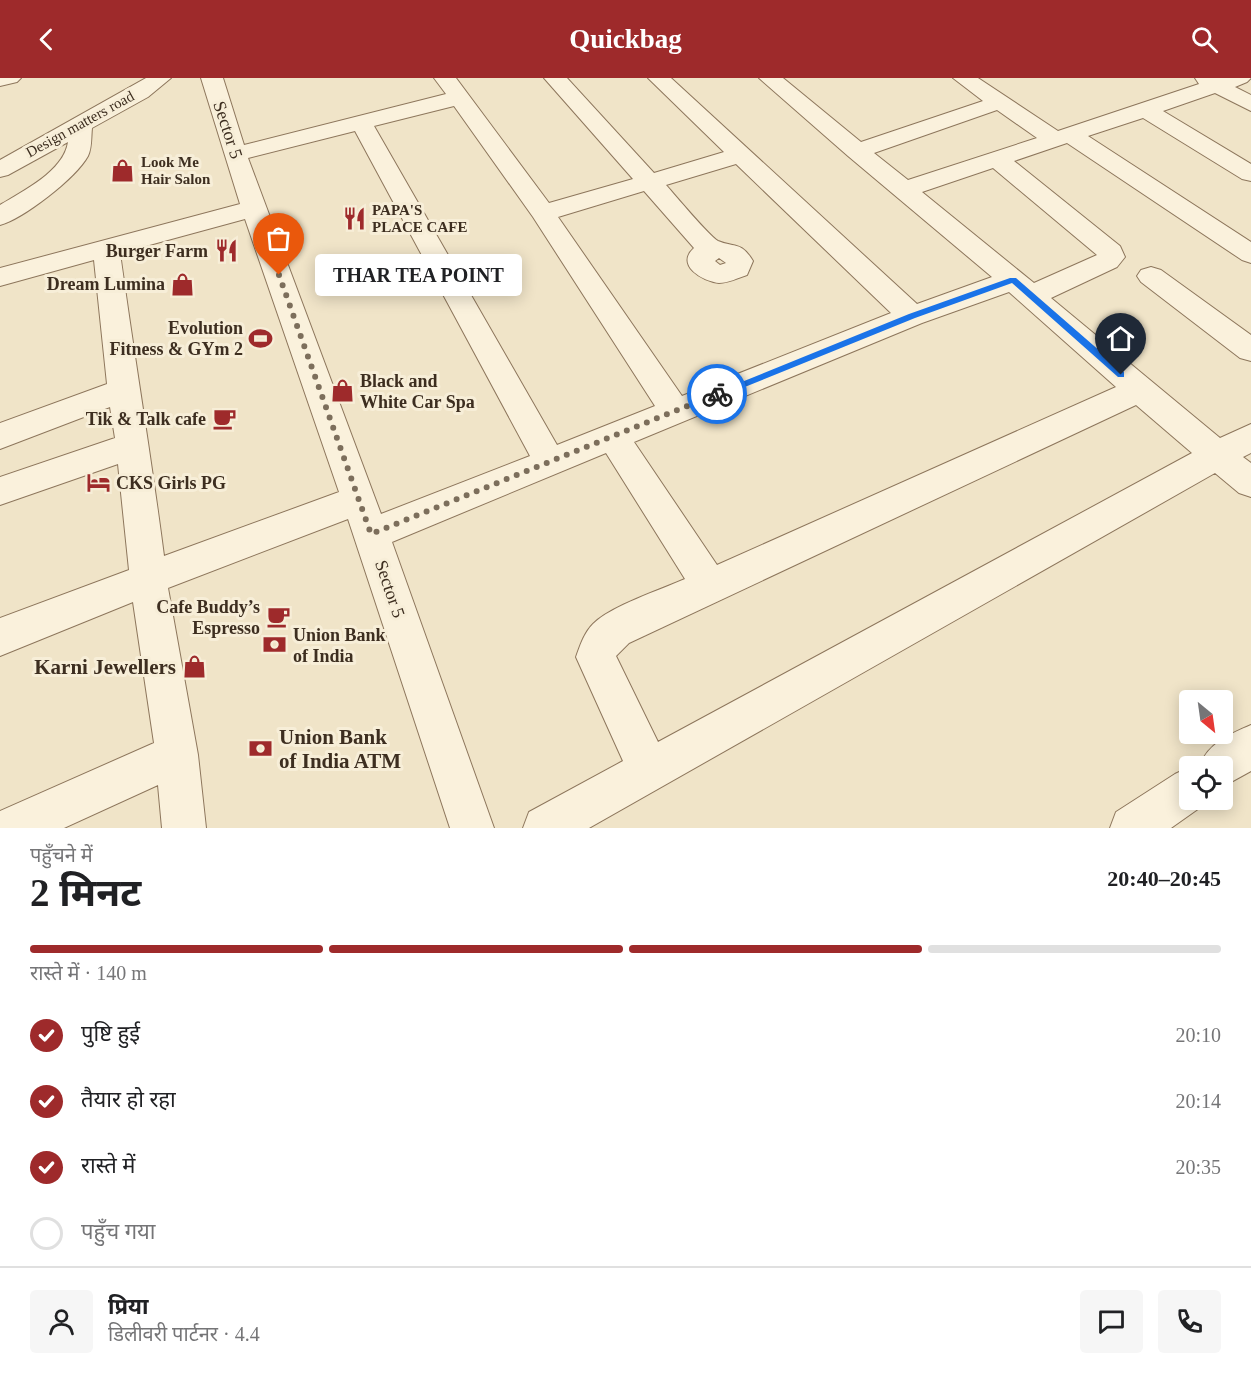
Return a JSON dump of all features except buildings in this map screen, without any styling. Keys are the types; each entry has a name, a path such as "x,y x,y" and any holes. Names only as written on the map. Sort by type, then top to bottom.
{"street":[{"path":"0,80 10,78"},
{"name":"Design matters road","path":"0,170 160,78"},
{"name":"Sector 5","path":"212,78 235,154 371,534 472,828"},
{"path":"555,78 711,250"},
{"path":"659,78 912,316"},
{"path":"770,78 1251,483"},
{"path":"964,78 1251,254"},
{"path":"903,190 1144,109 1211,82 1240,78"},
{"path":"1211,82 1251,104"},
{"path":"235,154 361,122 451,88 543,213 675,411"},
{"path":"856,151 1000,102"},
{"path":"1144,109 1251,174"},
{"path":"361,122 550,462"},
{"path":"0,217 47,184 67,166 77,153 81,125"},
{"path":"0,150 41,145"},
{"path":"543,213 740,155"},
{"path":"371,534 912,316 1022,288 1107,261 1112,257 1111,252 995,158"},
{"path":"0,278 255,208"},
{"path":"106,250 123,390 133,445 148,579 177,755 184,828"},
{"path":"1151,276 1251,350"},
{"path":"0,436 123,390"},
{"path":"649,770 596,657 599,646 606,636 620,627 709,585 1139,390"},
{"path":"613,437 709,585"},
{"path":"545,828 1251,438"},
{"path":"0,491 133,445"},
{"path":"0,637 358,500"},
{"path":"1233,758 1251,746"},
{"path":"13,828 177,755"},
{"path":"1132,828 1179,796"}],"way so far":[{"path":"279,275 371,534 717,394"}],"place":[{"name":"Look Me Hair Salon","path":"123,171"},
{"name":"PAPA'S PLACE CAFE","path":"354,219"},
{"name":"Burger Farm","path":"226,251"},
{"name":"THAR TEA POINT","path":"279,275"},
{"name":"Dream Lumina","path":"183,284"},
{"name":"Evolution Fitness & GYm 2","path":"261,338"},
{"name":"Black and White Car Spa","path":"342,391"},
{"name":"Tik & Talk cafe","path":"224,419"},
{"name":"CKS Girls PG","path":"98,483"},
{"name":"Cafe Buddy’s Espresso","path":"278,617"},
{"name":"Union Bank of India","path":"275,645"},
{"name":"Karni Jewellers","path":"194,667"},
{"name":"Union Bank of India ATM","path":"261,749"}],"route":[{"path":"717,394 912,316 1013,280 1121,375"}]}
